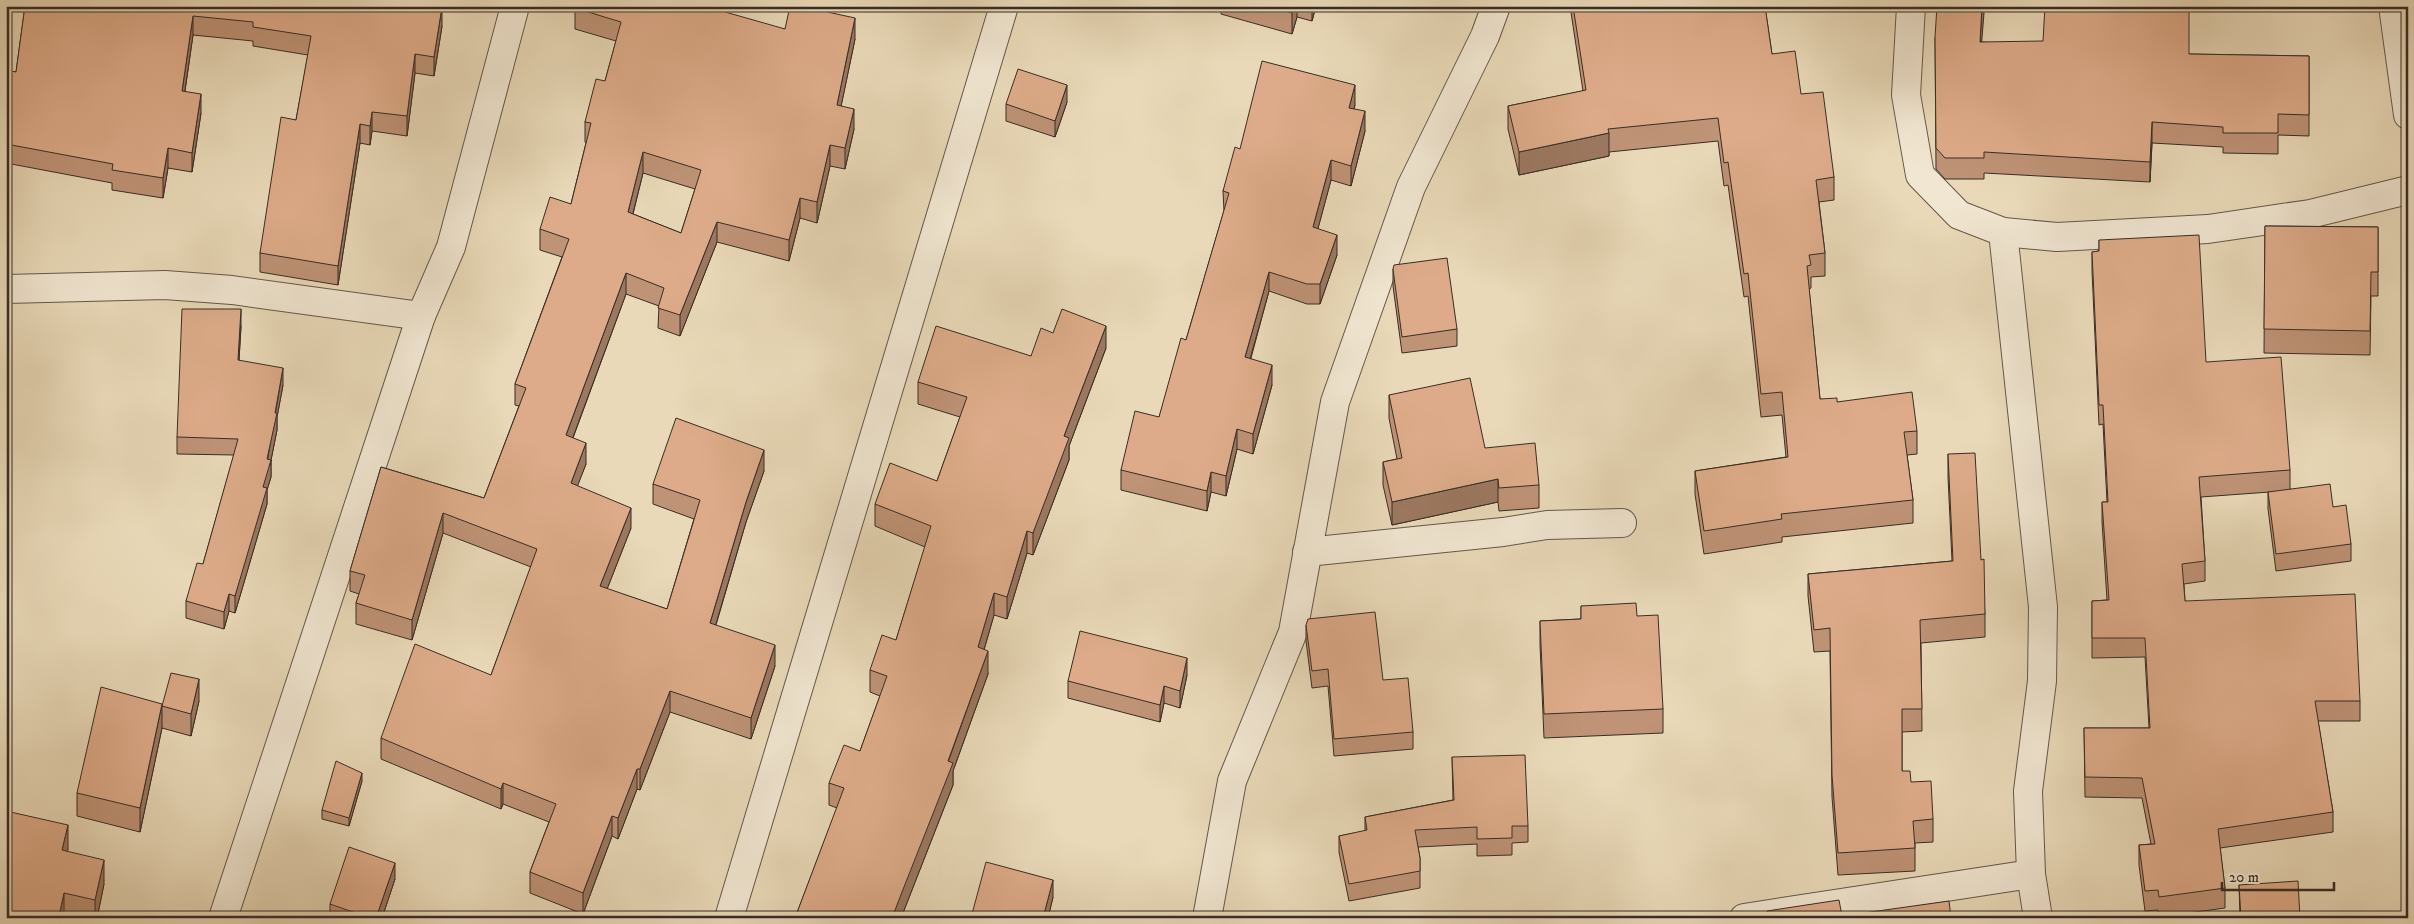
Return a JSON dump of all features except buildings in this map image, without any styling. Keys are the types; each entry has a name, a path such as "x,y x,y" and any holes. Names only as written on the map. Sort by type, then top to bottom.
{"street":[{"path":"224,918 421,316 451,247 516,6"},
{"path":"729,918 1004,6"},
{"path":"1207,918 1232,781 1293,632 1335,402 1411,187 1486,36 1496,6"},
{"path":"1912,6 1906,95 1920,175 1958,215 2003,232 2057,237 2208,229 2310,214 2408,190"},
{"path":"2393,6 2408,115"},
{"path":"2003,232 2043,606 2042,681 2028,791 2031,874 2038,918"},
{"path":"6,289 165,285 232,290 421,316"},
{"path":"1307,552 1503,532 1547,525 1622,523"},
{"path":"1744,918 2031,874"}]}
